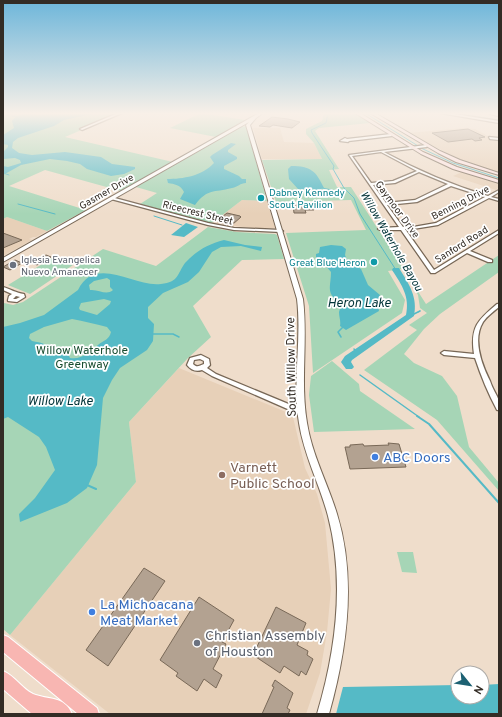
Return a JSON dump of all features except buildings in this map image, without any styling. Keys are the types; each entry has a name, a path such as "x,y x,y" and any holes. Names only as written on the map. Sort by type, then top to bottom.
{"highway":[{"path":"3,642 91,714"},
{"path":"3,679 44,714"},
{"path":"28,700 54,706 64,714"}],"main road":[{"path":"411,146 455,168 499,182"},
{"path":"426,146 458,162 499,174"}],"street":[{"name":"Gasmer Drive","path":"3,260 204,146"},
{"name":"South Willow Drive","path":"255,146 281,231 302,308 301,412 311,455 332,515 341,568 342,593 338,647 336,663 323,714"},
{"path":"382,152 422,146"},
{"path":"382,152 418,172 450,185 499,200"},
{"name":"Gaymoor Drive","path":"382,152 350,155 433,272"},
{"path":"370,184 394,182 418,172"},
{"path":"385,204 416,201 450,185"},
{"name":"Benning Drive","path":"380,229 422,227 438,224 499,191"},
{"name":"Ricecrest Street","path":"112,198 208,224 234,229 281,231"},
{"name":"Sanford Road","path":"433,272 499,231"},
{"path":"467,251 490,261"},
{"path":"3,288 14,292 15,294"},
{"path":"499,305 479,324 475,345 499,408"},
{"path":"444,353 478,356"},
{"path":"203,368 214,375 301,412"}],"shaded area":[{"path":"258,146 316,146 322,159 262,159"},
{"path":"434,146 499,146 499,173 461,160"},
{"path":"462,172 499,184 499,187 496,190 453,176"},
{"path":"242,200 267,201 275,228 251,228 212,223"},
{"path":"7,217 47,231 29,239 32,240 3,256 3,219"},
{"path":"179,368 286,412 293,417 305,468 317,494 325,523 331,589 327,632 320,673 306,714 110,714 10,635 136,482 129,422"}],"green space":[{"path":"3,146 106,146 173,162 121,191 45,170 9,186 86,210 47,231 7,217 3,219"},
{"path":"207,146 252,146 267,201 242,200 212,223 140,204 157,193 136,187"},
{"path":"316,146 325,146 339,169 329,170 337,187 351,187 426,304 499,255 499,272 440,314 424,329 404,354 414,363 442,376 457,396 469,447 499,483 499,491 437,420 364,370 417,330 409,325 427,313 420,308 418,295 402,269 388,271 405,300 402,313 313,373 309,306 286,233 366,230 351,200 276,202 262,160 322,159"},
{"name":"Willow Waterhole Greenway","path":"208,227 237,232 275,234 277,235 284,259 242,260 193,306 211,337 188,358 129,422 136,482 10,635 3,629 3,301 4,303 13,305 23,302 103,249 156,266"},
{"path":"52,258 73,265 30,294 8,285"},
{"path":"332,361 359,384 360,391 415,429 314,432 309,395 311,376"},
{"path":"397,552 413,552 417,573 402,572"}],"water":[{"path":"12,146 12,148 19,153 32,155 65,152 101,157 112,164 135,167 135,169 124,174 111,176 87,169 80,164 50,159 21,165 3,175 3,166 8,167 21,163 20,160 15,158 3,159 3,152 8,147"},
{"path":"226,146 233,146 228,150 228,152 237,157 237,159 224,166 224,169 242,179 246,179 246,183 207,193 195,205 180,199 184,192 183,190 177,185 168,183 167,179 192,176 204,171 214,163 210,157"},
{"path":"291,166 308,168 318,177 324,188 318,190 298,189 289,179 288,169"},
{"path":"186,223 198,227 184,237 171,235"},
{"name":"Willow Lake","path":"224,240 262,247 261,251 241,246 221,247 212,252 199,272 188,282 163,293 148,307 148,318 154,324 153,341 147,350 120,368 103,398 97,465 87,488 67,503 20,522 19,514 35,498 55,470 46,447 39,437 8,417 3,419 3,327 44,315 78,290 86,280 95,274 105,273 151,284 167,283 177,277 185,263 193,255 203,248","holes":["107,278 110,280 110,287 113,290 110,292 90,290 89,285 94,281","104,299 111,301 110,304 97,315 80,310 79,308 81,303","72,319 107,327 111,332 108,338 85,355 78,358 70,358 68,354 53,352 46,345 32,341 29,338 30,334 44,327"]},
{"name":"Heron Lake","path":"331,245 342,246 346,249 345,255 347,260 361,269 368,285 380,295 377,302 379,311 346,330 340,326 340,303 332,296 331,293 331,272 325,265 316,260 316,254 319,253 320,247"},
{"path":"499,684 499,714 336,714 343,687 450,685 450,705 490,705 490,685"}],"waterway":[{"name":"Willow Waterhole Bayou","path":"321,146 334,166 333,169 344,188 354,198 360,214 396,270"},
{"path":"419,146 453,163 499,178"},
{"path":"3,173 9,175"},
{"path":"322,188 332,190"},
{"path":"18,204 55,214"},
{"path":"154,216 182,225"},
{"name":"Willow Waterhole Bayou","path":"349,367 346,362 348,358 410,316 412,309 411,297 396,270"},
{"path":"410,316 420,311"},
{"path":"341,337 338,332 343,327"},
{"path":"153,334 173,334 179,337"},
{"name":"Willow Waterhole Bayou","path":"354,349 357,352"},
{"name":"Willow Waterhole Bayou","path":"360,375 419,417"},
{"name":"Willow Waterhole Bayou","path":"417,416 429,424 499,503"},
{"path":"87,485 96,489"}],"place":[{"name":"Dabney Kennedy Scout Pavilion","path":"261,198"},
{"name":"Great Blue Heron","path":"374,262"},
{"name":"Iglesia Evangelica Nuevo Amanecer","path":"13,265"},
{"name":"ABC Doors","path":"375,457"},
{"name":"Varnett Public School","path":"222,475"},
{"name":"La Michoacana Meat Market","path":"92,612"},
{"name":"Christian Assembly of Houston","path":"197,643"}]}
